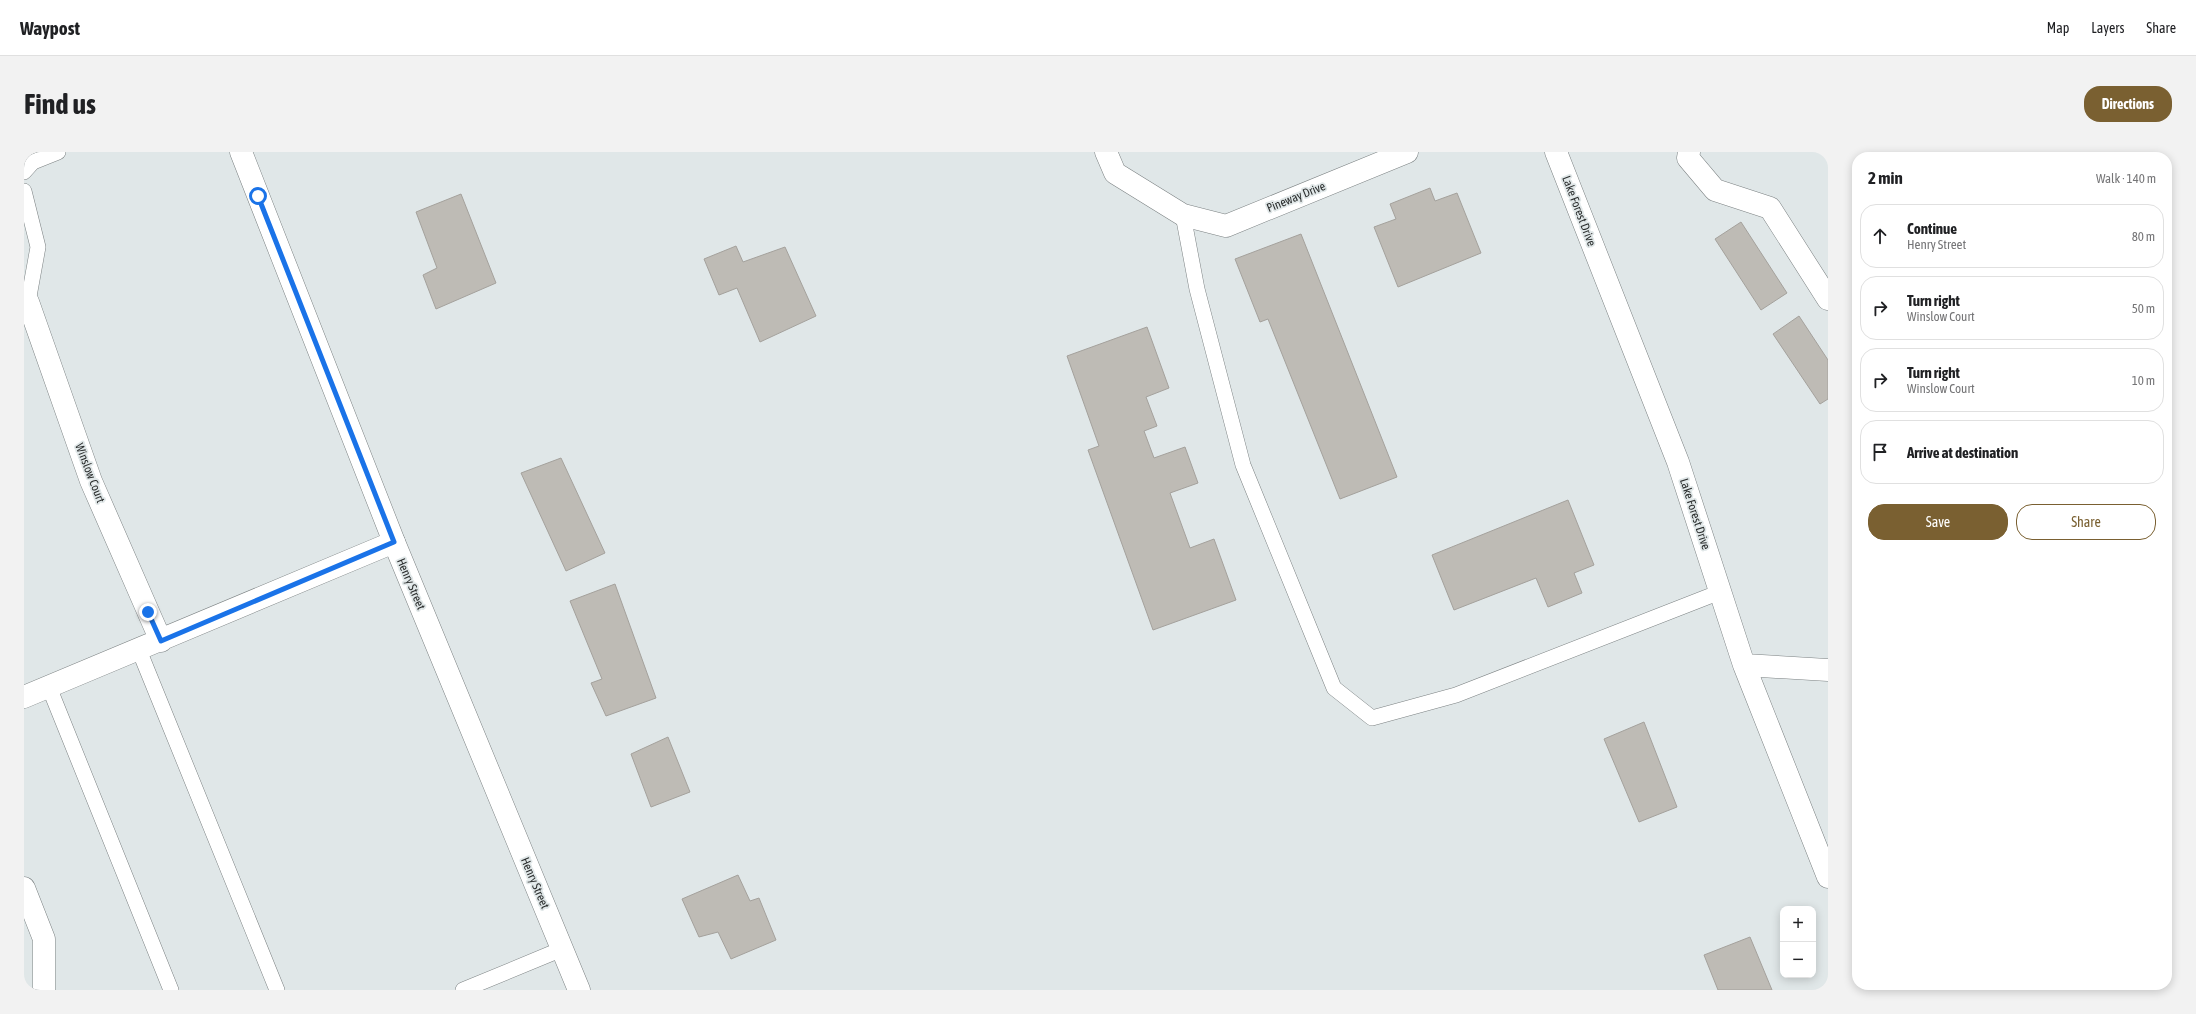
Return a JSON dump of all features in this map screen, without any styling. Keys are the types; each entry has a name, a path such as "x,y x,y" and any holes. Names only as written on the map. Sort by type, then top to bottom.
{"street":[{"name":"Henry Street","path":"241,152 394,542 579,990"},
{"name":"Pineway Drive","path":"1106,152 1115,173 1183,215 1226,226 1407,152"},
{"name":"Lake Forest Drive","path":"1556,152 1678,462 1744,665 1828,877"},
{"path":"1688,152 1688,158 1715,190 1770,208 1828,299"},
{"name":"Winslow Court","path":"28,302 92,480 161,641"},
{"path":"24,697 161,641 394,542"},
{"path":"1744,665 1828,670"},
{"path":"24,888 44,939 44,990"}],"lane":[{"path":"24,172 33,162 58,152"},
{"path":"24,191 38,247 28,302"},
{"path":"1183,215 1197,288 1243,465 1334,688 1372,718 1456,695 1720,592"},
{"path":"139,650 277,990"},
{"path":"49,687 171,990"},
{"path":"463,990 562,949"}],"building":[{"path":"1430,188 1435,201 1457,193 1481,253 1398,287 1374,227 1396,219 1390,204"},
{"path":"461,194 496,283 436,309 423,275 437,268 416,212"},
{"path":"1741,222 1787,293 1761,310 1715,239"},
{"path":"1301,234 1397,477 1340,499 1268,319 1260,322 1235,259"},
{"path":"736,246 743,262 785,247 816,316 760,342 737,288 719,295 704,259"},
{"path":"1799,316 1828,360 1828,399 1820,404 1773,334"},
{"path":"1147,327 1169,388 1146,397 1157,426 1144,431 1154,458 1185,447 1198,483 1170,493 1190,548 1214,539 1236,600 1153,630 1088,450 1099,446 1067,356"},
{"path":"561,458 605,553 566,571 521,473"},
{"path":"1568,500 1594,565 1574,573 1582,593 1548,607 1536,578 1454,610 1432,555"},
{"path":"615,584 656,698 606,716 591,683 602,679 570,601"},
{"path":"1644,722 1677,807 1639,822 1604,739"},
{"path":"668,737 690,792 651,807 631,754"},
{"path":"738,875 750,901 759,898 776,940 731,959 718,932 699,937 682,899"},
{"path":"1750,937 1772,990 1718,990 1704,955"}],"route":[{"path":"148,612 161,641 394,542 258,196"}]}
